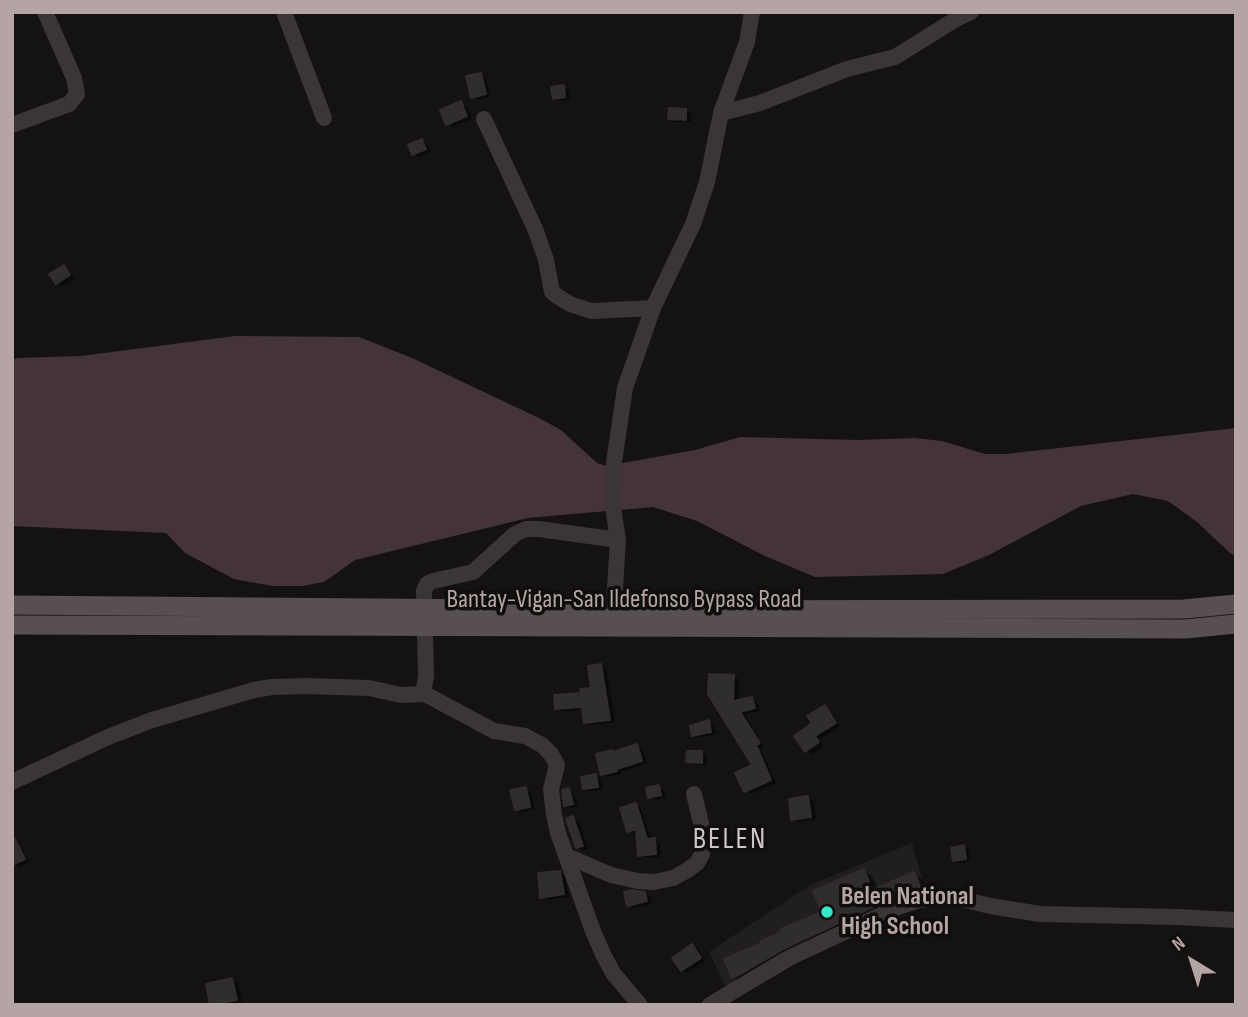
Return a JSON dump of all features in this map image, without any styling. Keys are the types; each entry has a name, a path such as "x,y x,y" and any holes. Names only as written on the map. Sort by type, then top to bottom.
{"main road":[{"name":"Bantay-Vigan-San Ildefonso Bypass Road","path":"613,618 1184,609 1236,604"},
{"name":"Bantay-Vigan-San Ildefonso Bypass Road","path":"12,605 425,617 1185,629 1236,624"},
{"name":"Bantay-Vigan-San Ildefonso Bypass Road","path":"12,625 425,617"}],"street":[{"path":"12,125 69,104 77,94 74,78 45,12"},
{"path":"284,12 324,118"},
{"path":"613,618 618,540 613,507 614,462 625,388 653,308 693,224 708,182 721,113 747,42 752,12"},
{"path":"721,113 760,103 847,69 895,57 971,12"},
{"path":"484,119 536,232 546,260 552,292 570,304 592,311 653,308"},
{"path":"425,694 424,591 427,584 433,580 473,572 515,534 526,529 539,528 618,540"},
{"path":"12,782 108,737 152,720 254,690 307,686 369,688 401,695 425,694 494,731 525,736 551,754 557,765 551,789 554,816 567,856 603,954 613,972 640,1005"},
{"path":"567,856 611,875 638,881 654,882 673,878 696,863 702,854 704,836 694,794"},
{"path":"709,1005 789,958 898,907 920,900 941,897 962,899 1040,914 1236,920"}],"shaded area":[{"path":"235,336 359,337 412,358 539,418 561,430 597,463 606,466 695,450 740,437 859,440 915,438 942,441 985,454 1006,454 1236,428 1236,556 1168,501 1133,494 1081,506 989,555 943,574 815,577 765,556 697,521 653,507 528,518 355,560 324,582 302,586 272,586 234,579 185,553 166,533 12,526 12,360 81,356"},
{"name":"Belen National High School","path":"912,843 926,894 726,988 709,952 810,885"}],"building":[{"path":"481,73 486,94 471,98 466,76"},
{"path":"564,85 565,97 553,99 551,87"},
{"path":"461,101 467,116 446,125 440,110"},
{"path":"669,108 686,109 686,120 668,119"},
{"path":"422,139 426,149 412,155 408,145"},
{"path":"64,265 70,275 56,284 49,274"},
{"path":"601,664 610,720 584,723 582,707 555,709 554,695 581,693 580,689 591,688 588,666"},
{"path":"709,674 734,675 733,701 752,697 755,708 740,712 760,743 756,745 771,780 744,792 735,773 752,765 708,694"},
{"path":"825,705 836,723 815,736 819,742 805,752 794,736 812,723 807,716"},
{"path":"709,720 711,732 692,736 690,726"},
{"path":"637,744 642,761 601,775 596,754"},
{"path":"687,751 702,751 702,763 686,762"},
{"path":"596,774 598,787 583,789 581,777"},
{"path":"659,785 661,795 648,798 646,788"},
{"path":"526,787 530,807 515,810 510,790"},
{"path":"569,788 573,804 564,806 562,790"},
{"path":"808,796 811,817 791,820 789,799"},
{"path":"636,803 647,839 655,838 656,854 638,856 636,829 627,832 620,808"},
{"path":"573,816 583,846 576,848 566,819"},
{"path":"12,834 25,859 12,865"},
{"path":"964,845 966,859 953,861 951,848"},
{"path":"864,869 872,890 914,872 921,889 894,897 785,948 732,978 724,959 762,943 761,941 782,932 781,929 822,912 813,891"},
{"path":"560,871 564,894 540,898 538,873"},
{"path":"624,892 645,892 647,901 627,906"},
{"path":"692,944 701,958 681,971 672,958"},
{"path":"232,978 237,1000 210,1005 206,984"}],"place":[{"name":"Belen National High School","path":"827,912"}],"district":[{"name":"BELEN","path":"730,840"}]}
